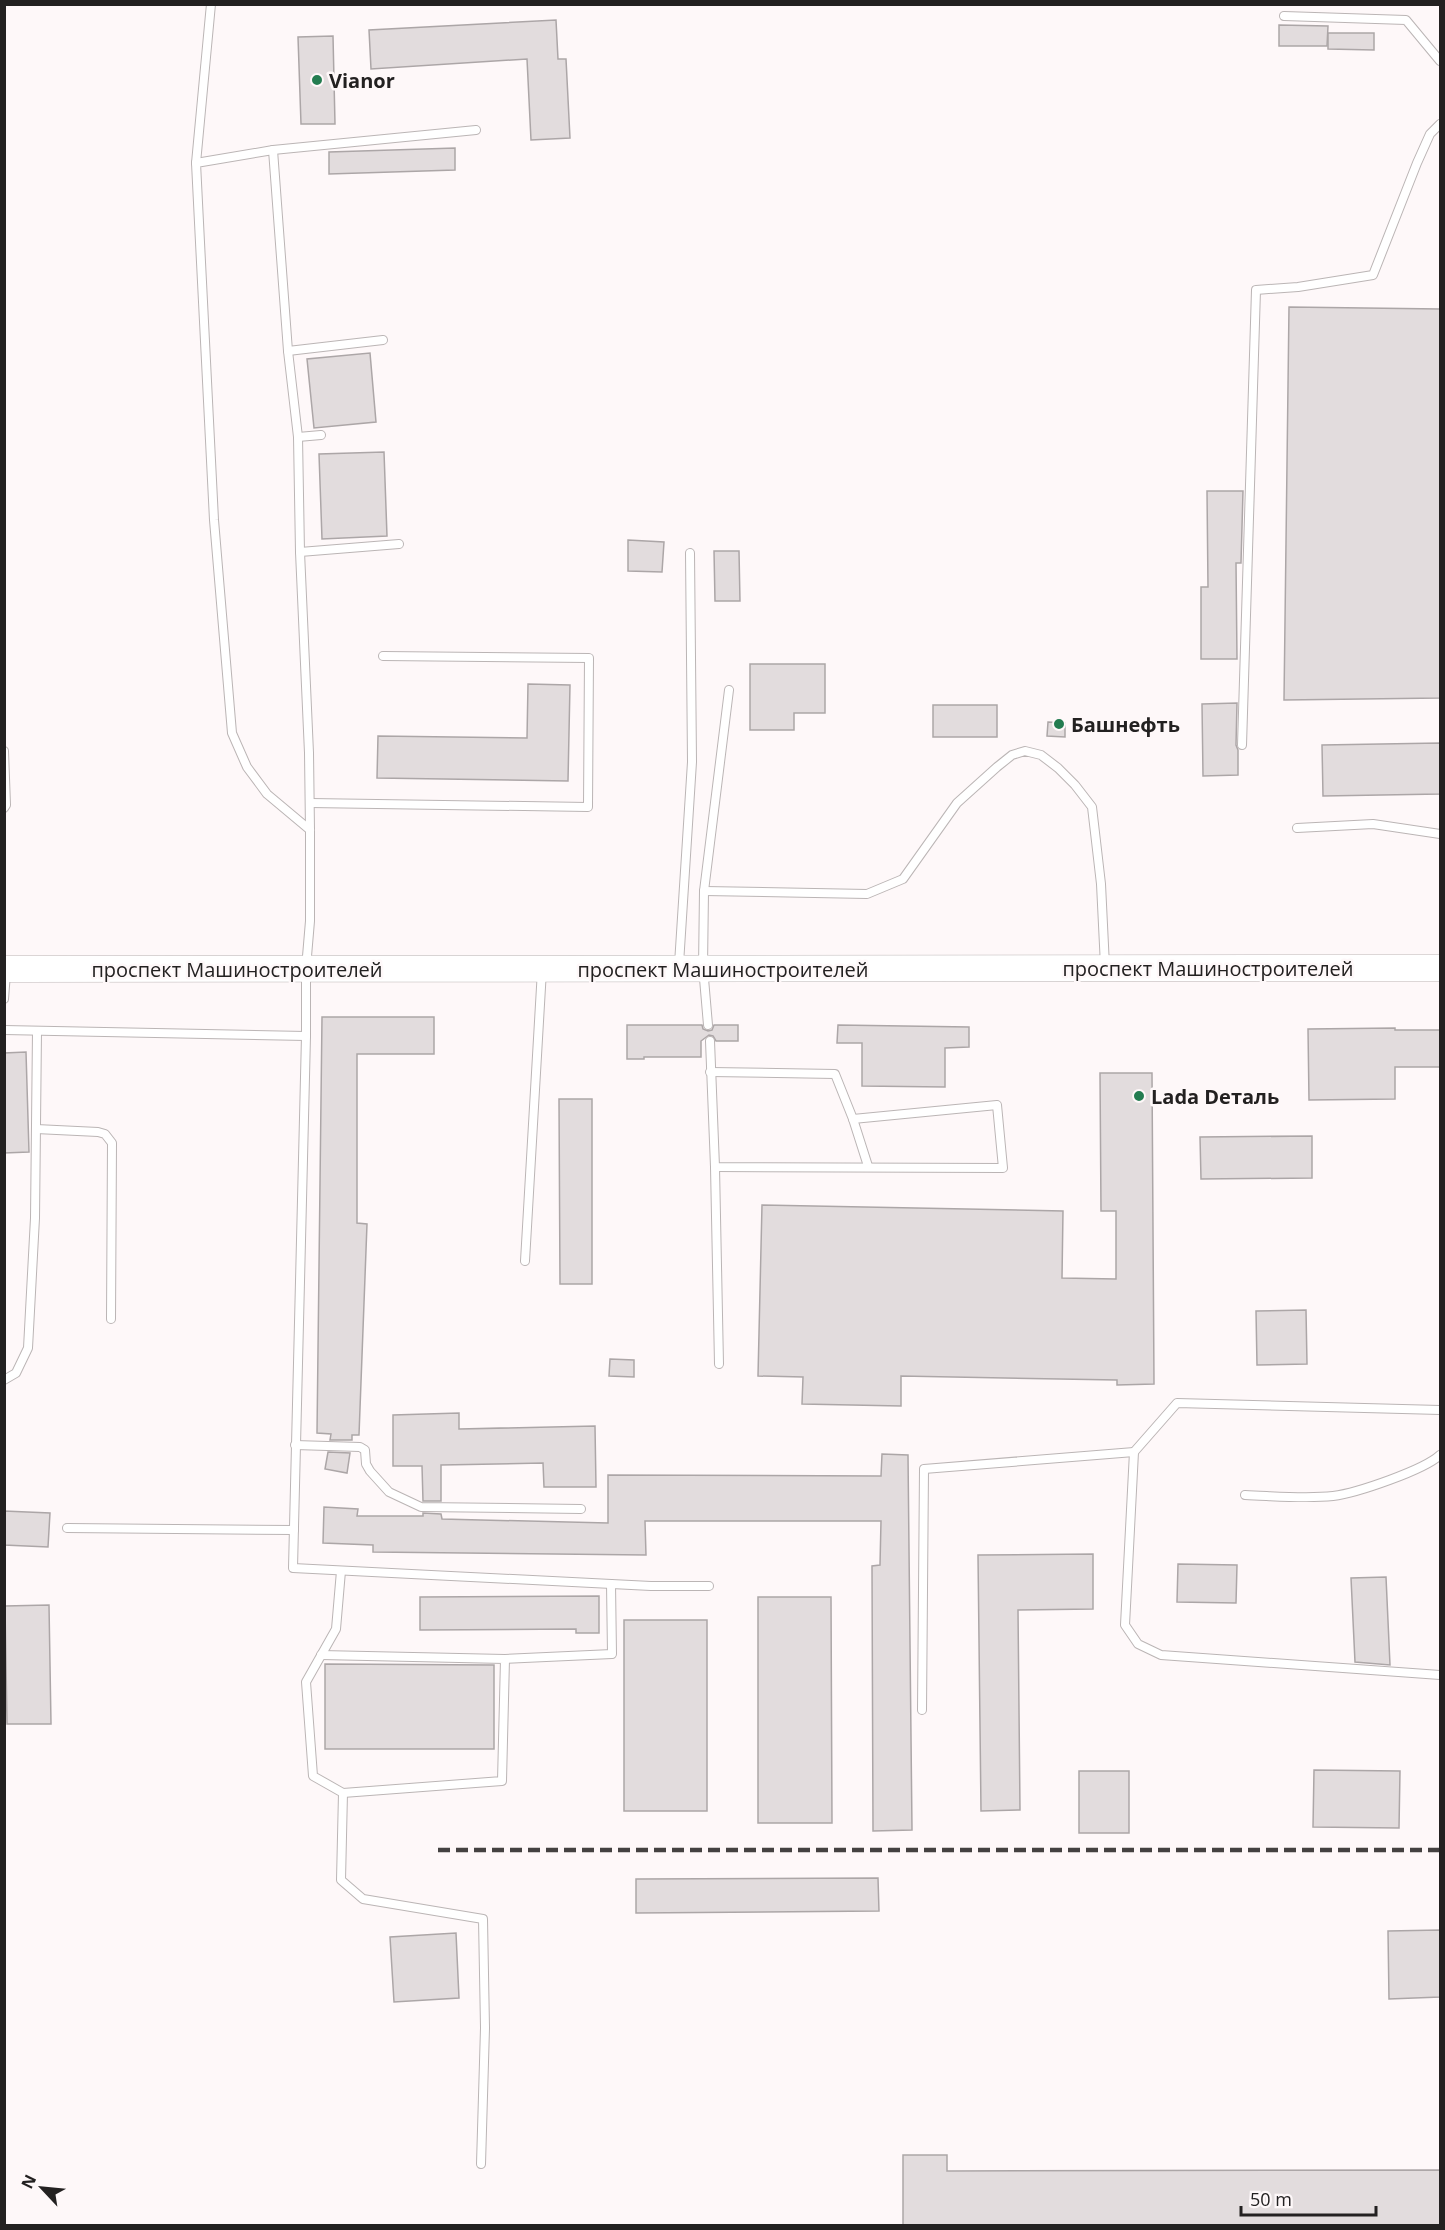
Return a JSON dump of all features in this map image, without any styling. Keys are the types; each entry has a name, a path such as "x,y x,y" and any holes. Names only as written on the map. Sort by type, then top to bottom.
{"main road":[{"name":"проспект Машиностроителей","path":"6,969 1440,968"}],"lane":[{"path":"211,4 196,163 214,519 232,733 247,767 267,794 310,830"},
{"path":"1284,16 1406,20 1440,61"},
{"path":"1242,745 1256,290 1298,287 1373,275 1417,162 1430,134 1440,124"},
{"path":"196,163 273,150 476,130"},
{"path":"273,150 288,351 298,437 310,803 310,921 306,968 293,1568 611,1584 709,1586"},
{"path":"288,351 383,340"},
{"path":"298,437 321,435"},
{"path":"300,552 399,544"},
{"path":"690,553 691,968 708,1025"},
{"path":"310,803 588,807 589,658 383,657"},
{"path":"691,968 704,891 729,690"},
{"path":"4,751 6,805 4,808"},
{"path":"704,891 867,894 903,879 957,803 1012,755 1025,751 1041,755 1058,768 1092,807 1101,884 1105,969"},
{"path":"1297,828 1373,824 1440,834"},
{"path":"4,999 6,969"},
{"path":"525,1261 542,970"},
{"path":"4,1030 306,1036"},
{"path":"4,1380 16,1373 28,1348 35,1218 37,1031"},
{"path":"710,1041 719,1364"},
{"path":"710,1072 836,1074 868,1166"},
{"path":"715,1167 1003,1168 997,1105 853,1119"},
{"path":"36,1129 98,1132 105,1134 112,1143 111,1319"},
{"path":"1440,1410 1177,1403 1134,1452 1125,1625 1138,1644 1161,1655 1440,1675"},
{"path":"295,1445 360,1447 365,1450 366,1464 370,1471 389,1492 420,1507 580,1509"},
{"path":"922,1710 924,1469 1134,1452"},
{"path":"1245,1496 1334,1496 1388,1480 1433,1462 1440,1455"},
{"path":"67,1527 294,1530"},
{"path":"341,1570 336,1629 306,1682 313,1776 343,1792 502,1781 505,1659"},
{"path":"321,1655 505,1659 612,1654 611,1584"},
{"path":"343,1792 341,1880 363,1899 483,1919 485,2028 481,2164"}],"building":[{"path":"556,20 558,59 566,59 570,138 531,140 527,59 371,69 369,30"},
{"path":"1279,25 1328,26 1327,46 1279,46"},
{"path":"1328,33 1374,33 1374,50 1328,49"},
{"name":"Vianor","path":"333,36 335,124 301,124 298,37"},
{"path":"455,148 455,170 329,174 329,152"},
{"path":"1289,307 1440,309 1440,698 1284,700"},
{"path":"370,353 376,422 314,428 307,359"},
{"path":"384,452 387,536 322,539 319,454"},
{"path":"1207,491 1243,491 1241,563 1236,563 1237,659 1201,659 1201,587 1208,587"},
{"path":"628,540 664,542 662,572 628,571"},
{"path":"714,551 739,551 740,601 715,601"},
{"path":"750,664 825,664 825,713 794,713 794,730 750,730"},
{"path":"528,684 570,685 568,781 377,778 378,736 527,738"},
{"path":"1237,703 1238,775 1203,776 1202,704"},
{"path":"933,705 997,705 997,737 933,737"},
{"path":"1048,722 1065,723 1065,737 1047,736"},
{"path":"1440,743 1440,794 1323,796 1322,745"},
{"path":"322,1017 434,1017 434,1054 357,1054 357,1223 367,1224 359,1435 352,1435 352,1440 330,1440 331,1434 317,1433"},
{"path":"627,1025 702,1025 703,1029 708,1031 712,1030 714,1025 738,1025 738,1041 716,1041 713,1036 709,1035 701,1041 701,1057 627,1059"},
{"path":"838,1025 969,1027 969,1047 945,1048 945,1087 862,1086 862,1043 837,1043"},
{"path":"1395,1028 1395,1030 1440,1030 1440,1067 1395,1067 1395,1099 1309,1100 1308,1029"},
{"path":"26,1052 29,1152 4,1153 4,1053"},
{"path":"1100,1073 1152,1073 1154,1384 1117,1385 1117,1380 901,1376 901,1406 802,1404 803,1377 758,1376 762,1205 1063,1211 1062,1278 1116,1279 1116,1211 1101,1211"},
{"path":"559,1099 592,1099 592,1284 560,1284"},
{"path":"1312,1136 1312,1178 1201,1179 1200,1137"},
{"path":"1306,1310 1307,1364 1257,1365 1256,1311"},
{"path":"610,1359 634,1360 634,1377 609,1376"},
{"path":"459,1413 459,1429 595,1426 596,1487 544,1487 543,1463 441,1465 441,1501 423,1501 422,1466 393,1466 393,1415"},
{"path":"328,1452 350,1453 347,1473 325,1469"},
{"path":"882,1454 908,1455 912,1830 873,1831 872,1566 880,1565 881,1521 645,1521 646,1555 373,1552 373,1545 323,1543 324,1507 358,1509 357,1516 423,1516 423,1513 441,1514 442,1519 608,1523 608,1475 881,1476"},
{"path":"4,1511 50,1513 48,1547 4,1545"},
{"path":"1093,1554 1093,1609 1018,1610 1020,1810 981,1811 978,1555"},
{"path":"1178,1564 1237,1565 1236,1603 1177,1602"},
{"path":"1386,1577 1390,1665 1355,1662 1351,1578"},
{"path":"599,1596 599,1633 576,1633 576,1629 420,1630 420,1597"},
{"path":"758,1597 831,1597 832,1823 758,1823"},
{"path":"49,1605 51,1724 7,1724 5,1606"},
{"path":"624,1620 707,1620 707,1811 624,1811"},
{"path":"325,1664 494,1665 494,1749 325,1749"},
{"path":"1314,1770 1400,1771 1399,1828 1313,1827"},
{"path":"1079,1771 1129,1771 1129,1833 1079,1833"},
{"path":"878,1878 879,1911 636,1913 636,1879"},
{"path":"1440,1930 1440,1997 1389,1999 1388,1931"},
{"path":"456,1933 459,1998 394,2002 390,1937"},
{"path":"903,2155 947,2155 947,2171 1440,2170 1440,2226 903,2226"}],"railway":[{"path":"438,1850 1440,1850"}],"place":[{"name":"Vianor","path":"317,80"},
{"name":"Башнефть","path":"1059,724"},
{"name":"Lada Dеталь","path":"1139,1096"}]}
